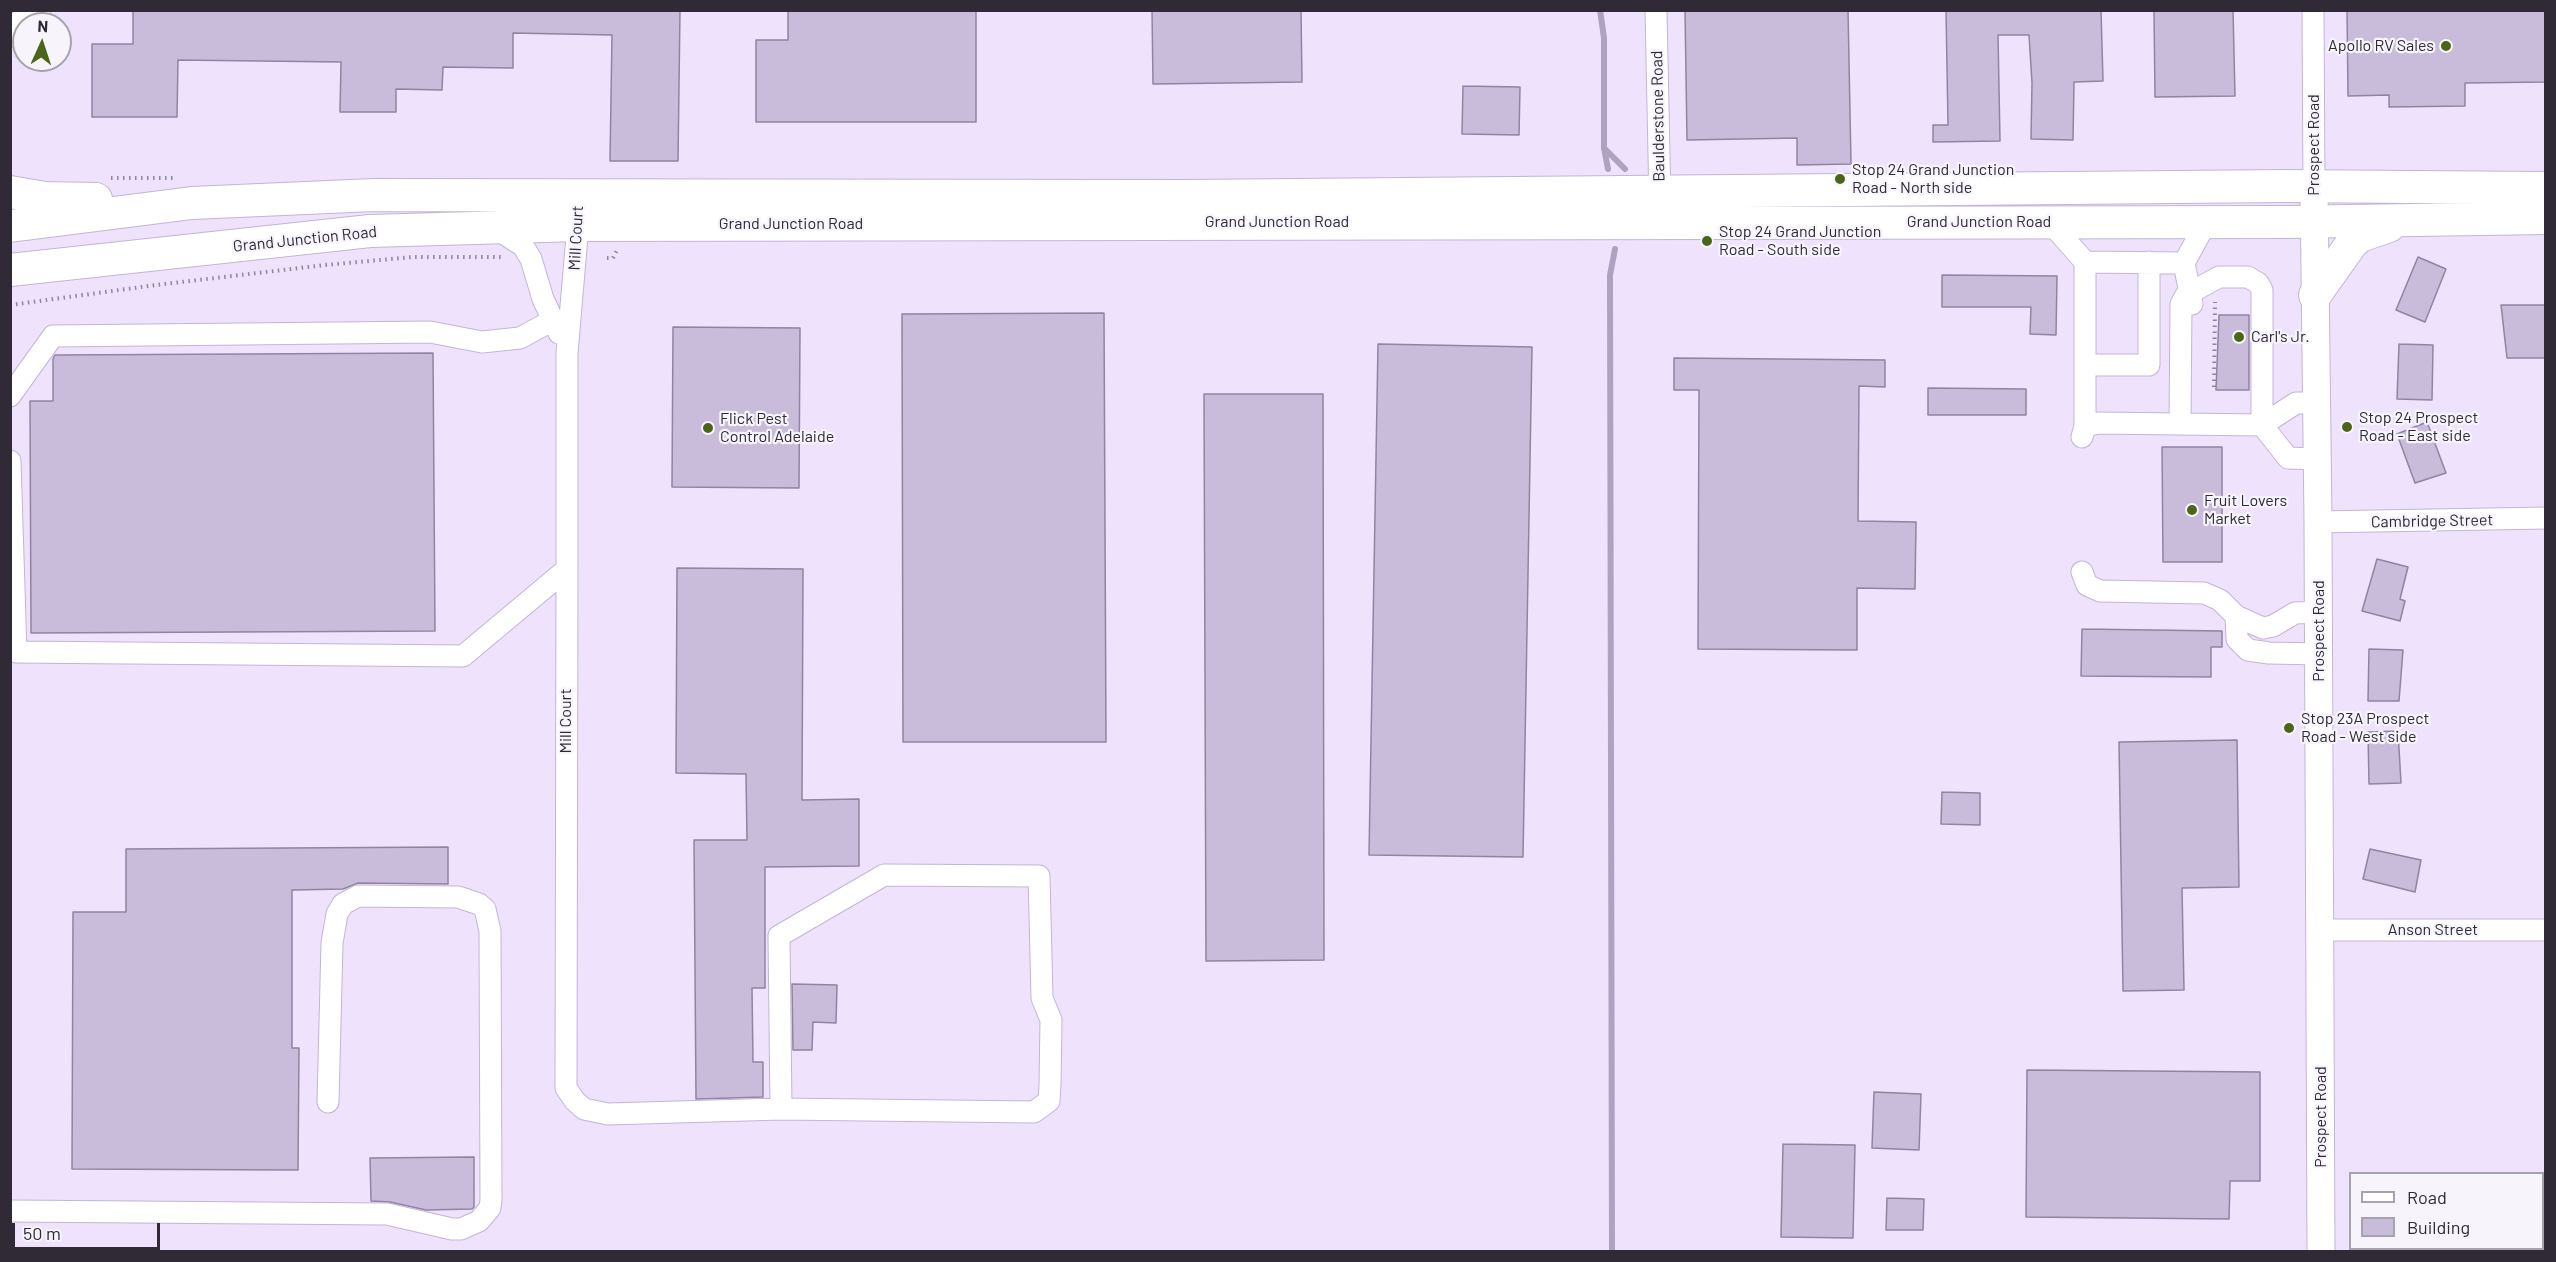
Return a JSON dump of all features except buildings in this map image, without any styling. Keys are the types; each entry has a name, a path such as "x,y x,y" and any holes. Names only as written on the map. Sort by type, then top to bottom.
{"highway":[{"name":"Grand Junction Road","path":"10,270 370,231 493,227 1184,209 1660,206 2314,187 2546,188"},
{"path":"10,192 45,198 192,203"},
{"name":"Grand Junction Road","path":"10,226 192,203 374,195 578,194 1184,209"},
{"name":"Grand Junction Road","path":"1660,206 2049,221 2201,232 2314,221 2546,219"},
{"path":"2315,295 2352,243 2367,233 2407,220"},
{"path":"10,282 107,259"}],"main road":[{"path":"10,33 37,10"},
{"name":"Prospect Road","path":"2314,187 2319,612 2321,1251"}],"street":[{"name":"Baulderstone Road","path":"1656,10 1660,206"},
{"name":"Prospect Road","path":"2313,10 2314,187"},
{"name":"Mill Court","path":"578,194 579,225 567,353 566,1088 584,1109 608,1114 781,1109"},
{"path":"2049,221 2085,262 2083,432 2098,423 2262,425 2296,403 2316,403"},
{"name":"Mill Court","path":"493,227 523,246 531,259 543,299 567,353"},
{"path":"2184,263 2201,232"},
{"path":"2201,232 2195,270 2202,293"},
{"path":"2085,262 2184,263"},
{"path":"2085,365 2148,364 2149,262"},
{"path":"2184,263 2202,293"},
{"path":"2186,424 2186,327 2181,304 2202,293 2262,292 2262,425 2288,458 2317,459"},
{"path":"10,396 53,336 430,333 482,342 520,338 553,320"},
{"path":"2149,321 2168,321 2186,327"},
{"path":"10,460 16,652 463,656 567,569"},
{"name":"Cambridge Street","path":"2318,522 2546,518"},
{"path":"2082,572 2087,585 2100,591 2204,592 2220,600 2236,616 2263,628 2273,626 2295,613 2319,612"},
{"path":"2236,616 2237,639 2248,650 2269,653 2319,654"},
{"path":"884,875 1039,876 1042,998 1051,1020 1049,1101 1034,1112 781,1109 779,936 884,875"},
{"path":"10,1211 387,1214 452,1229 461,1229 479,1221 490,1208 491,1200 490,920 485,909 479,904 458,897 369,896 352,898 343,904 338,914 332,943 328,1102"},
{"name":"Anson Street","path":"2320,930 2546,930"}],"path":[{"path":"10,305 325,265 413,257 507,257"},
{"path":"2202,293 2214,387"}],"waterway":[{"path":"1600,10 1604,38 1604,148 1608,169"},
{"path":"1604,148 1625,169"},
{"path":"1612,1252 1610,275 1615,249"}],"place":[{"name":"Apollo RV Sales","path":"2446,46"},
{"name":"Stop 24 Grand Junction Road - North side","path":"1840,179"},
{"name":"Stop 24 Grand Junction Road - South side","path":"1707,241"},
{"name":"Carl's Jr.","path":"2239,337"},
{"name":"Stop 24 Prospect Road - East side","path":"2347,427"},
{"name":"Flick Pest Control Adelaide","path":"708,428"},
{"name":"Fruit Lovers Market","path":"2192,510"},
{"name":"Stop 23A Prospect Road - West side","path":"2289,728"}]}
